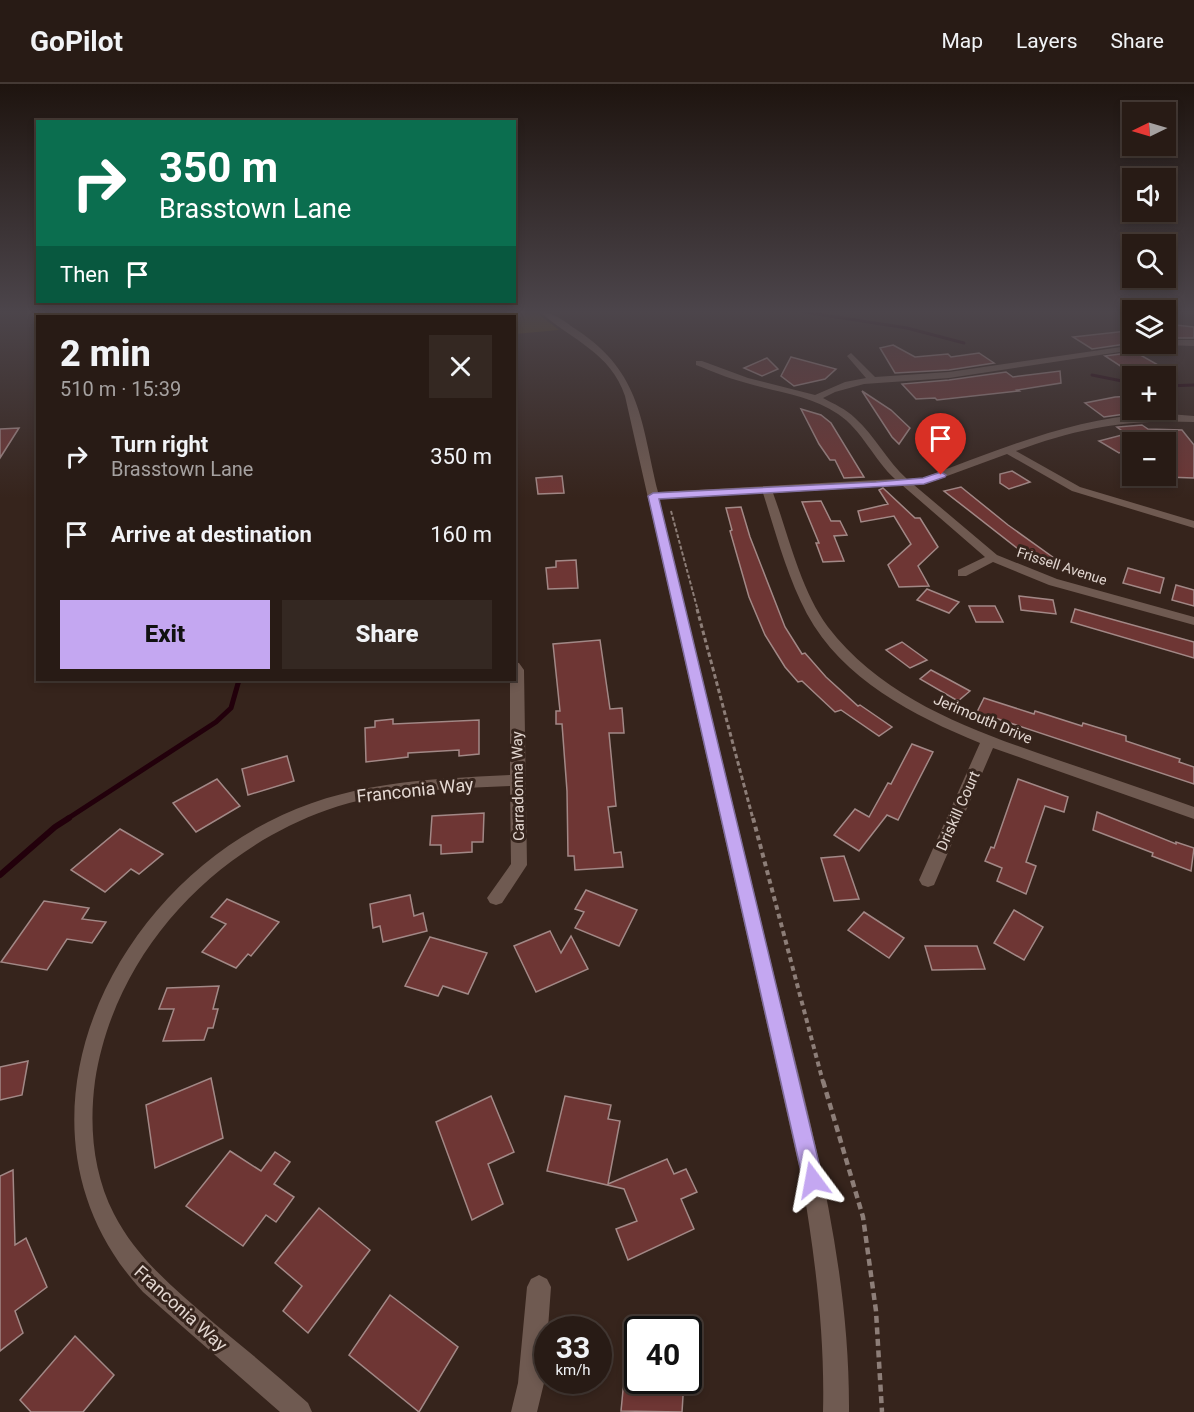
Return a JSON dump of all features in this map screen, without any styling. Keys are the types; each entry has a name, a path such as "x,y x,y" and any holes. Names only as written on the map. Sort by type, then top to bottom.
{"street":[{"path":"620,374 626,385 632,408 813,1180 835,1333 836,1412"},
{"name":"Frissell Avenue","path":"729,374 816,398 848,417 879,458 967,538 993,558 1053,582 1194,621"},
{"path":"867,374 872,379"},
{"path":"816,398 842,385 872,379 956,374"},
{"path":"653,496 906,483 933,479 1041,438 1112,421 1157,417 1194,419"},
{"path":"1008,450 1076,489 1194,525"},
{"name":"Jerimouth Drive","path":"767,490 809,604 823,629 867,675 908,703 957,729 988,742 1194,813"},
{"path":"962,573 993,558"},
{"name":"Carradonna Way","path":"496,898 519,865 516,669"},
{"name":"Driskill Court","path":"928,880 988,742"},
{"name":"Franconia Way","path":"299,1412 153,1286 134,1266 101,1213 86,1171 81,1119 84,1080 99,1019 126,965 161,915 201,875 257,835 319,806 368,792 518,780"},
{"path":"524,1412 531,1383 539,1287"}],"path":[{"path":"672,506 706,650 825,1088 863,1218 876,1311 882,1412"}],"building":[{"path":"782,374 831,374 825,379 794,386 781,376"},
{"path":"992,374 1009,374 1013,377 1060,374 1061,383 1017,390 1019,391 937,400 935,398 916,399 902,384"},
{"path":"862,391 891,410 910,428 899,444 892,437"},
{"path":"1122,397 1122,414 1104,417 1085,403"},
{"path":"801,409 821,415 831,423 864,477 844,478 835,460 830,460 819,444"},
{"path":"1142,425 1148,429 1182,430 1194,445 1194,478 1176,477 1176,432 1123,432 1117,427"},
{"path":"19,428 0,458 0,429"},
{"path":"1122,435 1122,452 1119,453 1099,441"},
{"path":"1012,471 1030,482 1009,489 1000,483 1000,474"},
{"path":"562,476 564,493 538,494 536,478"},
{"path":"961,487 1054,558 1052,562 1017,548 944,491"},
{"path":"883,488 915,518 920,518 938,547 918,566 929,586 899,587 888,565 911,544 894,516 861,522 858,511 888,504 879,490"},
{"path":"821,501 831,521 840,521 847,535 834,536 844,561 823,562 816,543 819,543 802,502"},
{"path":"741,507 750,537 785,627 802,654 805,653 826,677 858,706 860,705 892,727 879,736 841,710 835,712 802,681 798,682 785,667 765,635 749,597 730,531 732,530 726,508"},
{"path":"576,560 578,588 548,589 546,568 556,567 556,561"},
{"path":"1128,568 1164,578 1160,593 1123,583"},
{"path":"1176,585 1194,590 1194,606 1172,600"},
{"path":"927,589 959,602 949,613 917,600"},
{"path":"1019,596 1053,600 1056,614 1021,610"},
{"path":"969,606 995,606 1003,622 976,622"},
{"path":"1075,609 1194,642 1194,658 1071,622"},
{"path":"600,640 610,709 622,708 624,733 609,733 616,806 608,807 614,853 621,852 623,867 575,870 574,856 568,856 567,791 562,724 556,724 556,711 560,711 553,644"},
{"path":"902,642 927,660 910,668 886,650"},
{"path":"931,670 970,691 958,701 920,679"},
{"path":"984,698 1034,714 1035,711 1082,726 1083,723 1126,736 1126,741 1180,759 1179,762 1194,767 1194,784 977,712"},
{"path":"393,719 393,724 479,720 479,754 459,756 459,750 408,753 408,757 366,762 365,728 375,727 375,721"},
{"path":"912,744 933,752 898,820 887,815 859,851 834,835 855,809 869,817 888,783 891,784"},
{"path":"287,756 294,781 248,795 242,769"},
{"path":"217,779 240,806 196,832 173,803"},
{"path":"1018,779 1068,797 1064,812 1045,806 1026,862 1036,866 1026,894 997,881 1002,868 985,861 991,847 994,848"},
{"path":"1097,812 1176,844 1176,842 1194,848 1191,871 1152,856 1153,853 1093,830"},
{"path":"484,813 483,842 472,842 472,852 441,854 441,845 430,845 432,816"},
{"path":"120,829 163,854 139,874 131,869 105,892 71,870"},
{"path":"844,856 859,899 834,901 821,858"},
{"path":"586,890 637,910 619,946 575,928 584,912 575,909"},
{"path":"410,895 414,916 423,913 427,931 383,942 380,926 373,928 370,904"},
{"path":"227,899 279,922 251,956 248,954 236,968 202,952 226,924 211,917"},
{"path":"44,901 89,908 82,919 106,922 92,943 67,939 47,970 1,962"},
{"path":"1014,910 1043,927 1024,960 994,943"},
{"path":"864,912 904,938 889,958 848,930"},
{"path":"550,931 561,953 571,936 588,969 536,992 514,946"},
{"path":"430,937 487,953 468,994 443,986 438,996 405,986"},
{"path":"925,946 977,946 985,969 932,970"},
{"path":"219,986 213,1009 218,1009 213,1028 208,1028 204,1040 163,1041 174,1009 159,1009 167,988"},
{"path":"28,1061 22,1095 0,1100 0,1067"},
{"path":"211,1078 223,1138 155,1168 146,1105"},
{"path":"491,1096 514,1152 488,1164 503,1204 472,1220 436,1122"},
{"path":"565,1096 611,1105 608,1119 620,1121 608,1184 667,1159 674,1174 686,1169 697,1192 681,1199 694,1229 628,1260 616,1229 637,1221 624,1189 547,1171"},
{"path":"230,1151 261,1171 275,1152 290,1162 274,1184 294,1197 276,1222 266,1215 243,1246 186,1206"},
{"path":"13,1170 15,1245 26,1238 47,1287 15,1311 23,1333 0,1351 0,1176"},
{"path":"319,1208 370,1250 308,1333 283,1311 302,1286 275,1263"},
{"path":"390,1295 458,1347 419,1412 349,1355"},
{"path":"75,1336 114,1375 83,1412 31,1412 20,1400"},
{"path":"624,1380 624,1394 683,1394 682,1412 621,1411"}],"waterway":[{"path":"1092,375 1122,381"},
{"path":"1176,386 1194,385"},
{"path":"67,819 216,722 231,708 239,681"},
{"path":"0,875 55,827 69,818"}],"route":[{"path":"813,1180 653,496 876,485 924,481 941,475"}]}
